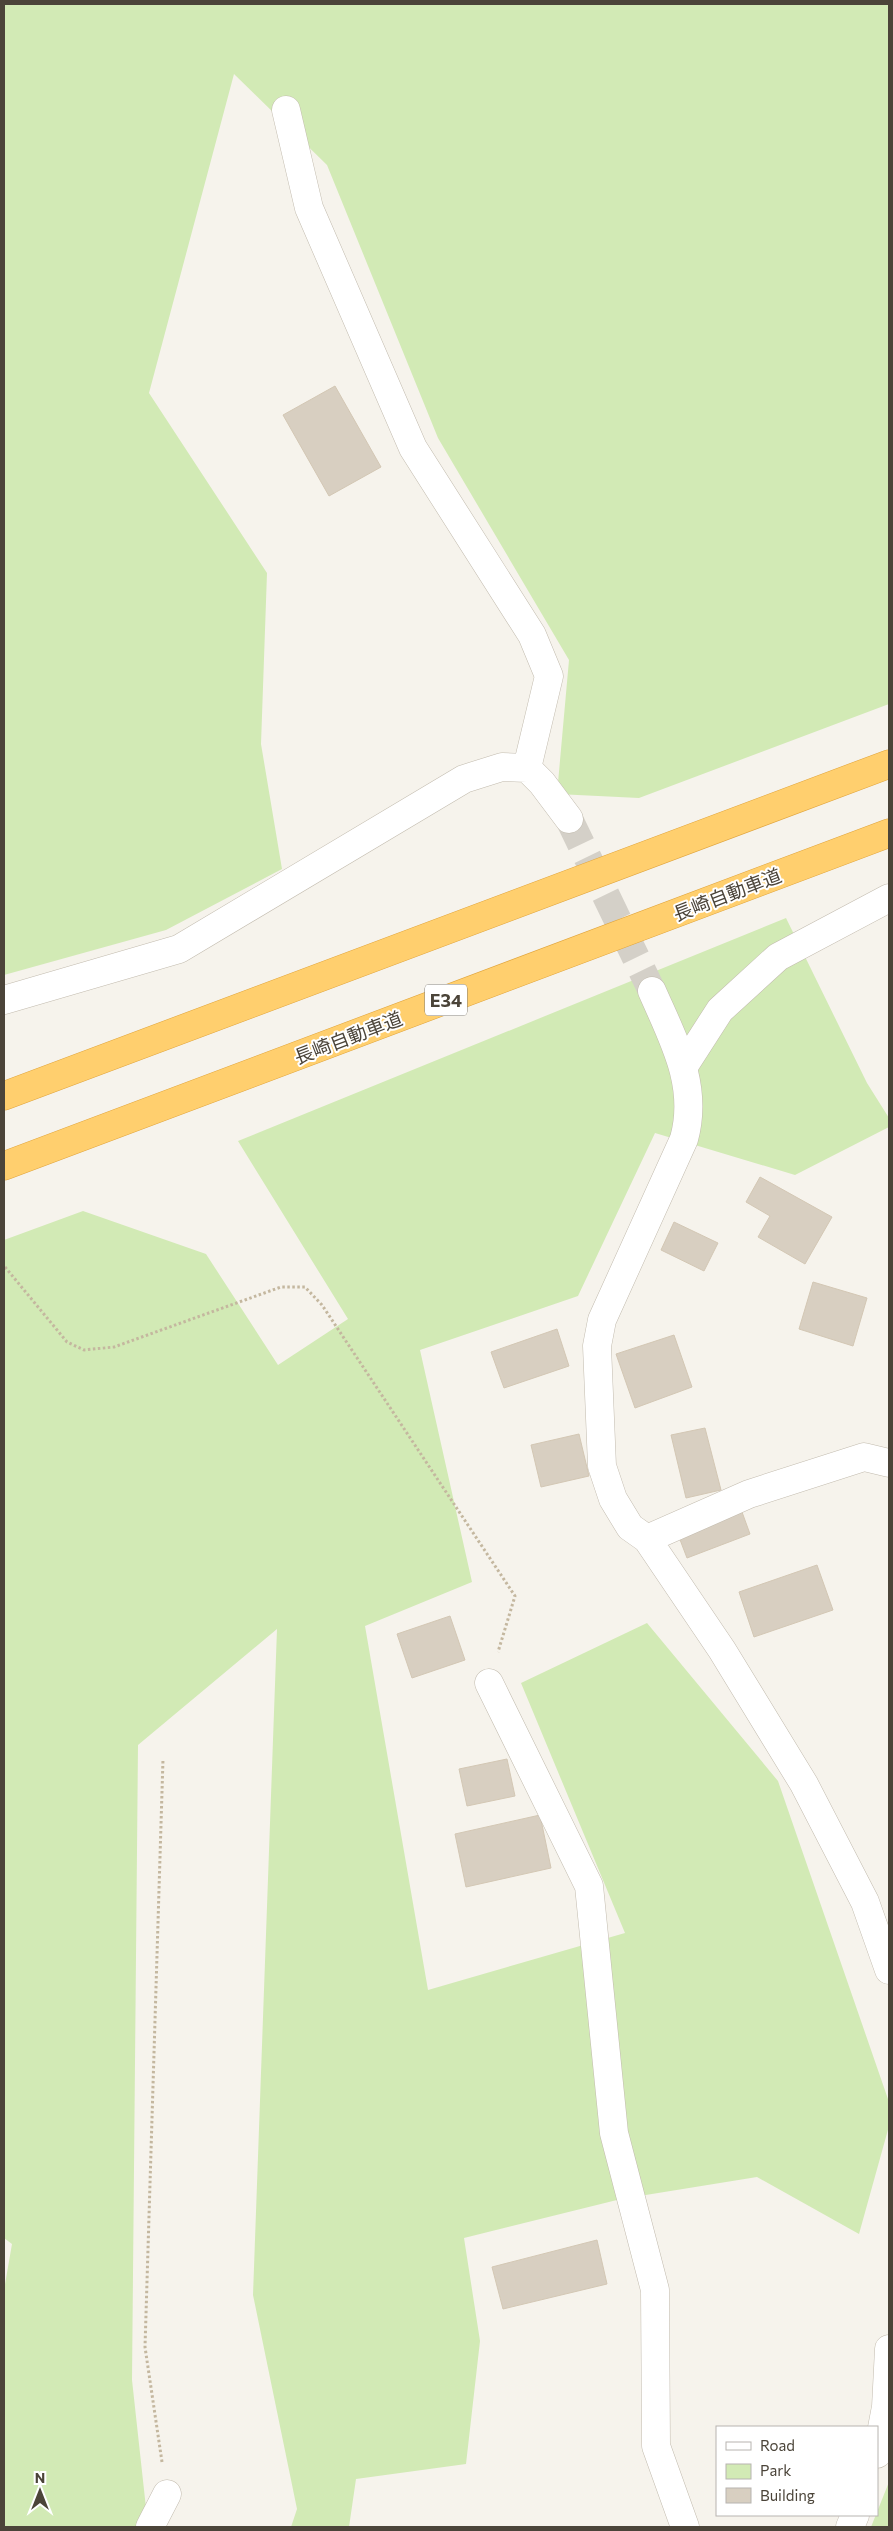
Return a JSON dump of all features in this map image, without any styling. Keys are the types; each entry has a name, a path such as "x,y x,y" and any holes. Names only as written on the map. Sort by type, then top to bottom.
{"highway":[{"path":"4,1096 889,764"},
{"name":"長崎自動車道","path":"4,1166 889,833"}],"street":[{"path":"286,110 309,208 413,448 532,635 549,676 528,768"},
{"path":"4,1000 179,949 464,779 502,767 528,768 542,783 569,820"},
{"path":"684,1066 720,1010 778,957 889,898"},
{"path":"652,991 684,1066 690,1120 684,1139 602,1320 597,1346 602,1466 613,1499 630,1527 647,1539 722,1650 804,1784 865,1902 889,1970"},
{"path":"647,1539 749,1494 864,1457 889,1463"},
{"path":"489,1683 589,1886 614,2133 655,2290 656,2446 685,2527"},
{"path":"878,2449 886,2408 889,2349"},
{"path":"150,2527 167,2494"}],"path":[{"path":"5,1267 67,1342 84,1350 114,1347 281,1287 305,1287 322,1306 515,1596 489,1683"},
{"path":"163,1759 145,2347 167,2494"}],"green space":[{"path":"4,4 889,4 889,704 639,798 557,794 569,660 438,438 327,165 234,74 149,393 267,573 261,744 282,869 166,930 4,975"},
{"path":"786,918 867,1083 889,1118 889,1127 795,1175 655,1133 578,1296 420,1350 472,1582 365,1626 428,1990 625,1933 521,1683 647,1623 778,1781 889,2102 889,2126 859,2234 757,2177 621,2199 464,2238 480,2341 466,2464 356,2479 349,2527 291,2527 297,2509 253,2295 277,1629 138,1745 132,2380 146,2508 137,2527 4,2527 4,2290 12,2244 4,2238 4,1240 83,1211 206,1254 278,1365 348,1319 238,1141"},
{"path":"889,2482 889,2527 871,2527 875,2516 878,2516 878,2510"}],"building":[{"path":"335,386 381,467 329,496 283,415"},
{"path":"760,1177 832,1217 805,1264 758,1237 770,1216 746,1202"},
{"path":"674,1222 718,1243 704,1271 661,1250"},
{"path":"813,1282 867,1298 853,1346 799,1329"},
{"path":"557,1329 569,1366 504,1388 491,1352"},
{"path":"674,1335 692,1387 635,1408 616,1354"},
{"path":"705,1428 721,1490 686,1498 671,1435"},
{"path":"579,1434 589,1476 541,1487 531,1445"},
{"path":"742,1512 750,1534 687,1558 679,1537"},
{"path":"817,1565 833,1610 754,1637 739,1592"},
{"path":"450,1616 465,1660 412,1678 397,1634"},
{"path":"507,1759 515,1796 467,1806 459,1769"},
{"path":"540,1815 551,1868 466,1887 455,1834"},
{"path":"597,2240 607,2284 503,2309 492,2267"}],"tunnel":[{"path":"569,819 652,991"}]}
